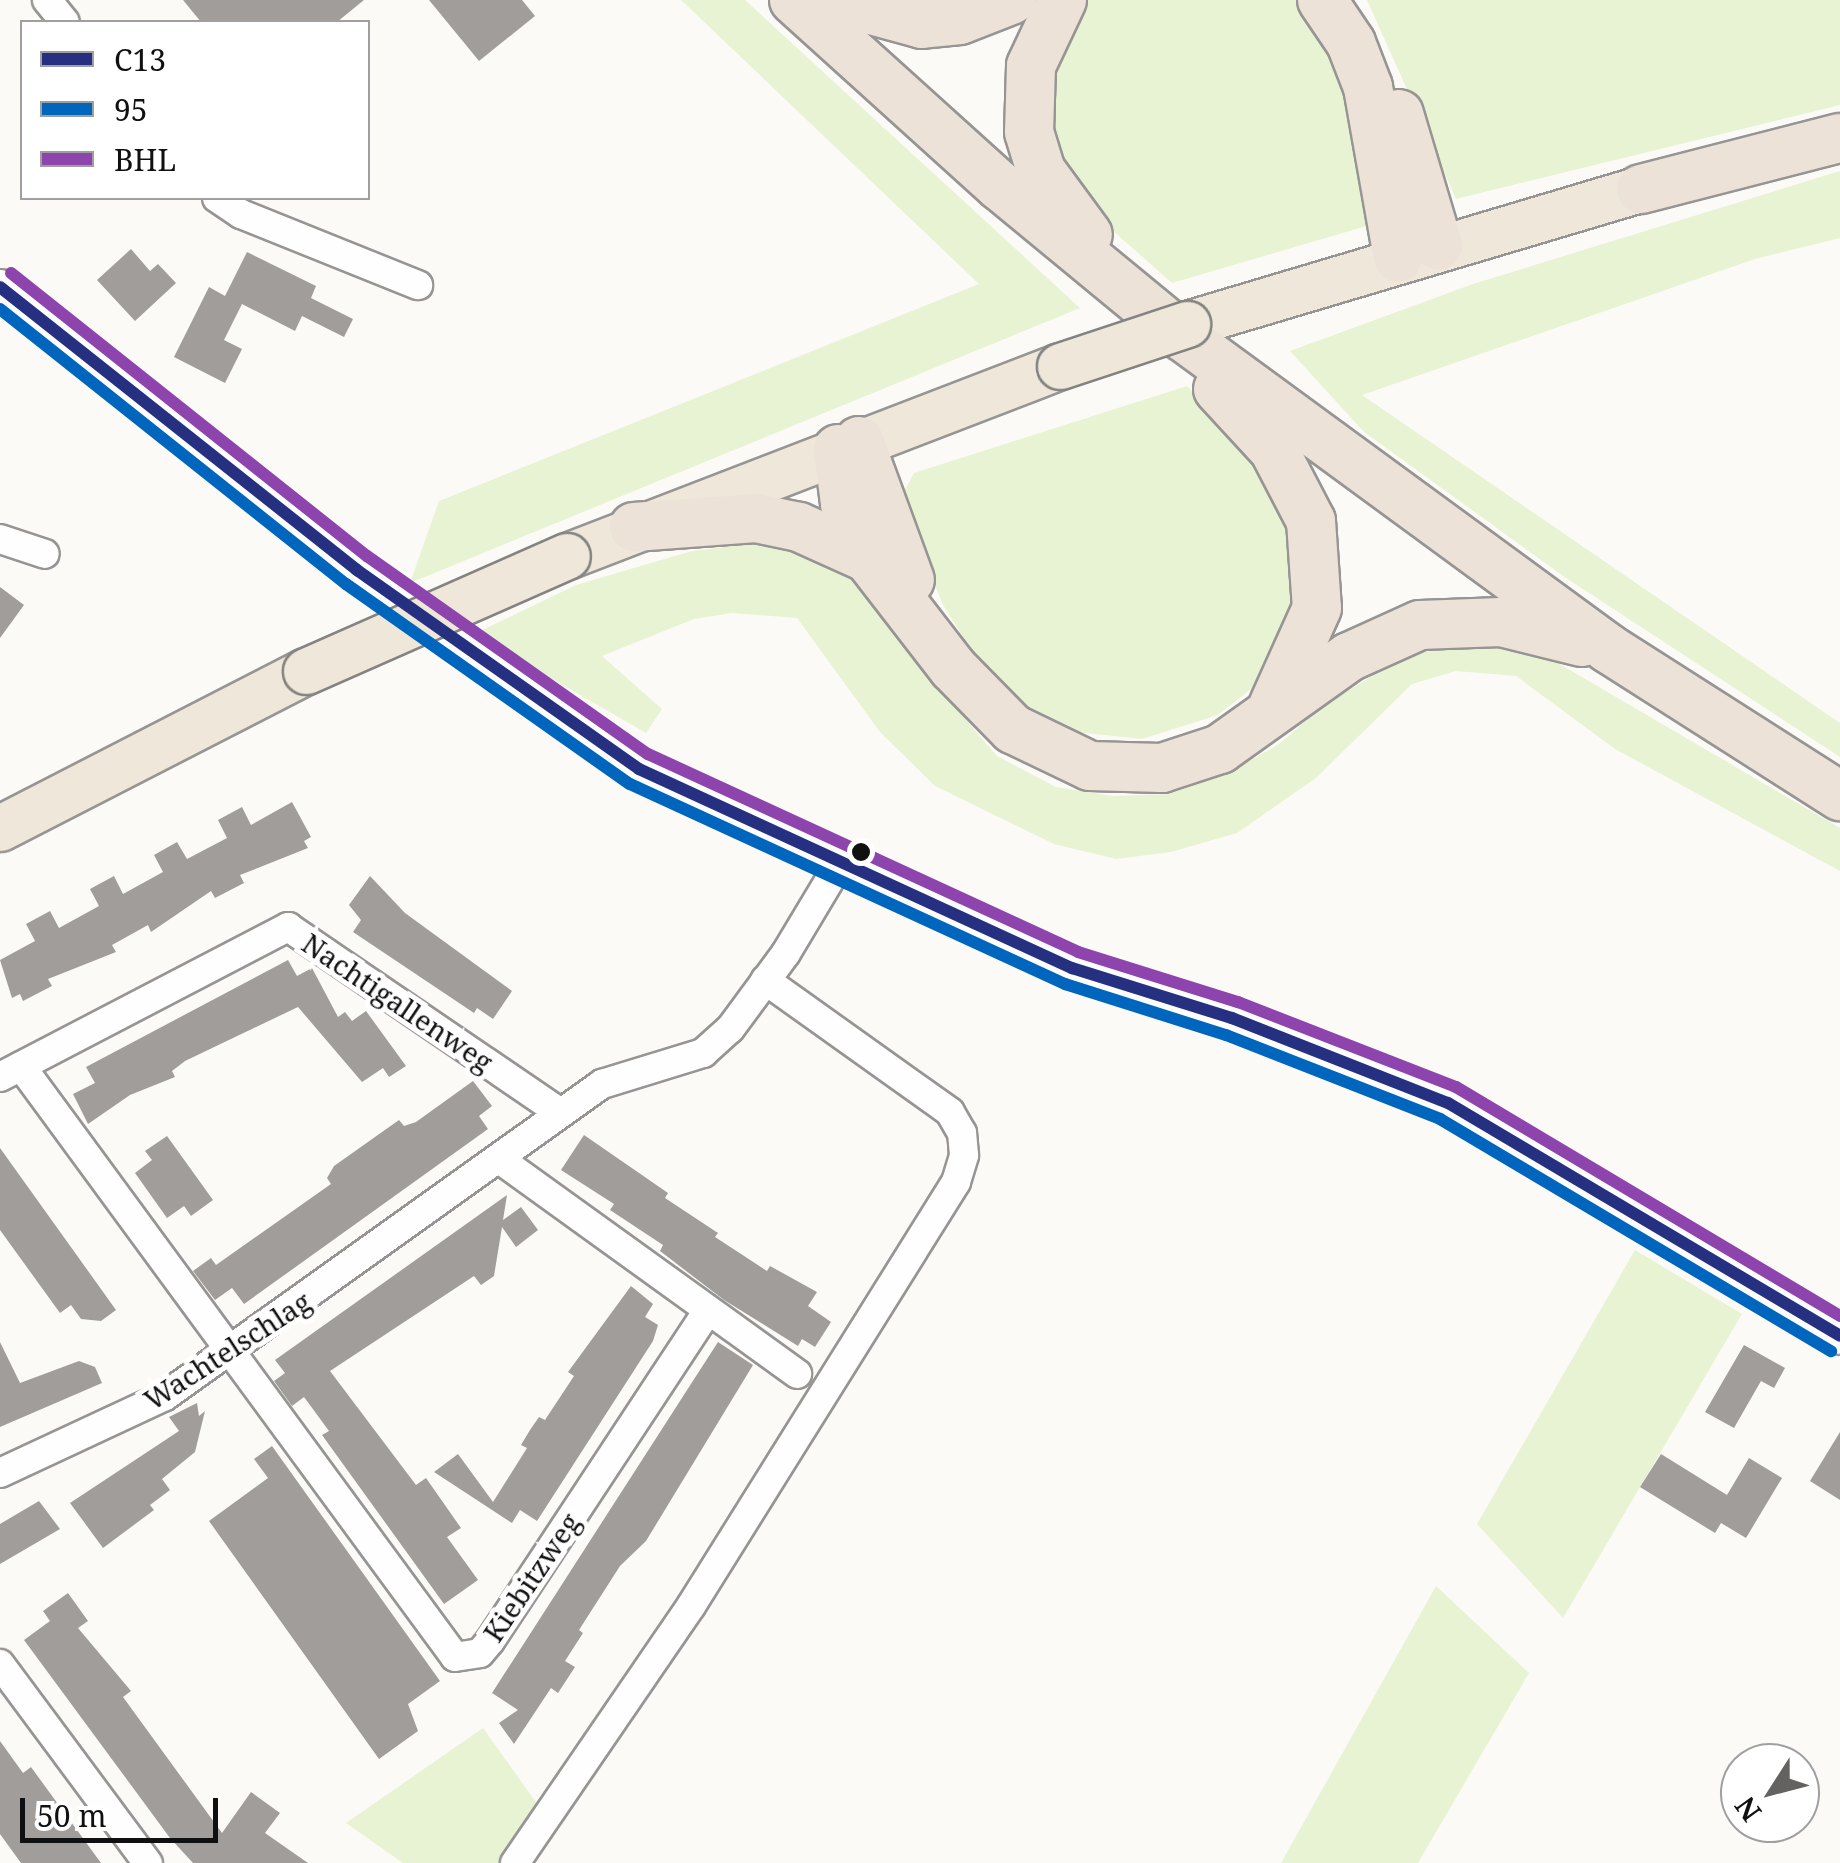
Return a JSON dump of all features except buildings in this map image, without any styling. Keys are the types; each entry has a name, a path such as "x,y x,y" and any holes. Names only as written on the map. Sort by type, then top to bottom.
{"highway":[{"path":"794,0 1000,186 1157,316 1608,649 1840,796"},
{"path":"835,0 922,24 960,20 1011,0"},
{"path":"1062,0 1031,66 1030,132 1041,171 1157,316 1274,450 1311,521 1317,608 1270,714"},
{"path":"1322,0 1350,43 1368,88 1418,251"},
{"path":"1345,0 1388,80 1418,251"},
{"path":"1642,189 1840,138"},
{"path":"848,445 844,504 868,558 972,691 1013,729 1090,766 1141,770 1182,764 1220,749 1349,657 1420,625 1502,622 1608,649"},
{"path":"848,445 936,643"},
{"path":"634,527 756,518 799,527 868,558"}],"main road":[{"path":"0,828 306,671 634,527 1060,366 1269,296 1642,189"}],"street":[{"path":"47,0 63,20"},
{"path":"220,200 241,214 418,285"},
{"path":"0,288 357,570 639,770 838,866 1072,968 1232,1018 1448,1103 1840,1336"},
{"path":"0,539 45,554"},
{"name":"Wachtelschlag","path":"0,1474 165,1396 502,1161 559,1112 602,1084 703,1053 730,1029 838,866"},
{"name":"Nachtigallenweg","path":"229,1352 10,1072 288,927 559,1112"},
{"path":"516,1863 692,1606 956,1182 964,1155 962,1133 950,1112 765,980"},
{"path":"502,1161 706,1314 796,1374"},
{"name":"Kiebitzweg","path":"229,1352 443,1646 468,1658 490,1641 706,1314"},
{"path":"0,1664 148,1863"}],"green space":[{"path":"681,0 745,0 1080,308 410,583 439,501 979,284"},
{"path":"1082,0 1301,0 1331,30 1377,223 1172,283 1086,207 1052,158 1047,68"},
{"path":"1367,0 1840,0 1840,105 1456,199"},
{"path":"1840,171 1840,238 1755,259 1362,395 1840,723 1840,757 1566,578 1364,432 1290,351 1473,284"},
{"path":"1187,386 1240,439 1277,497 1298,549 1296,597 1266,677 1218,715 1142,739 1076,732 1033,710 984,670 943,605 900,499 914,473"},
{"path":"776,541 859,578 917,663 997,756 1056,787 1113,796 1169,794 1227,774 1279,744 1322,707 1402,657 1487,639 1546,656 1840,828 1840,871 1615,749 1516,676 1456,671 1412,684 1316,778 1237,833 1171,852 1116,859 1054,844 935,786 880,732 797,618 732,613 694,619 602,656 662,709 646,733 474,634 576,585 692,551"},
{"path":"1635,1250 1742,1314 1563,1618 1477,1524"},
{"path":"1436,1586 1529,1673 1418,1863 1281,1863"},
{"path":"483,1728 541,1809 502,1863 403,1863 346,1823"}],"transit line":[{"name":"BHL","path":"11,273 367,556 648,754 1078,952 1238,1002 1456,1087 1840,1316"},
{"name":"C13","path":"0,287 357,570 639,769 1072,968 1232,1018 1448,1103 1840,1336"},
{"name":"95","path":"0,309 346,584 630,784 1065,984 1226,1035 1440,1119 1831,1351"}]}
